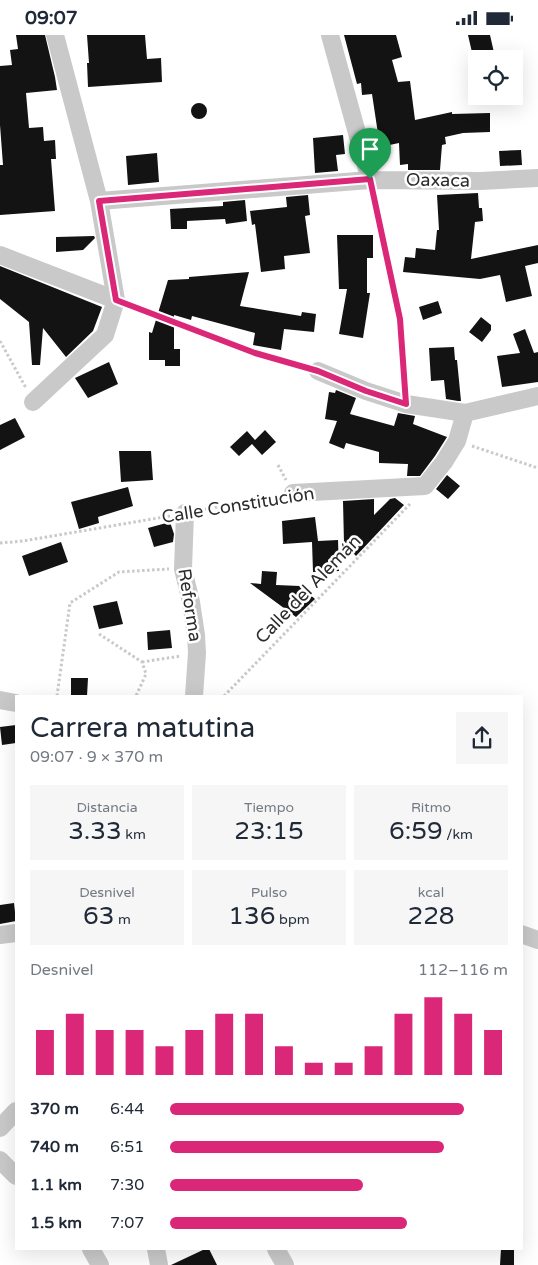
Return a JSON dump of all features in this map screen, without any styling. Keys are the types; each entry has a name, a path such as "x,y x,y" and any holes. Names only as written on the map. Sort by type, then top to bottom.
{"street":[{"path":"33,402 105,335 116,300 99,201 55,35"},
{"path":"330,35 370,179"},
{"name":"Oaxaca","path":"99,201 370,179 480,181 538,179"},
{"path":"0,255 116,300"},
{"path":"318,371 366,391 406,404 465,413 538,396"},
{"name":"Calle Constitución","path":"293,493 425,486 444,462 457,441 465,413"},
{"name":"Reforma","path":"184,513 183,569 191,603 197,653 194,695"},
{"path":"0,700 15,703"},
{"path":"0,935 15,933"},
{"path":"523,934 538,940"},
{"path":"0,1128 15,1112"},
{"path":"0,1160 15,1175"},
{"path":"92,1250 100,1265"},
{"path":"156,1250 159,1265"},
{"path":"277,1250 285,1265"}],"path":[{"path":"370,179 400,319 406,404"},
{"path":"116,300 255,353 318,371"},
{"path":"0,341 33,402"},
{"path":"457,441 538,468"},
{"name":"Calle Constitución","path":"0,543 23,541 293,493"},
{"name":"Calle del Alemán","path":"225,695 412,502"},
{"path":"57,695 70,603 119,572 183,569"},
{"path":"99,634 142,662 146,674 136,695"},
{"path":"142,662 197,653"}],"building":[{"path":"16,35 45,35 55,77 57,90 26,93 29,128 43,127 44,141 55,140 56,159 51,159 55,211 0,215 0,165 3,165 0,125 0,66 12,65 10,50 18,49"},
{"path":"87,35 145,35 147,59 161,58 162,82 88,87"},
{"path":"344,35 396,35 402,57 392,60 398,82 410,81 415,120 452,112 452,114 490,113 490,132 463,133 445,137 446,144 442,145 440,170 408,170 408,164 400,165 399,143 380,147 372,94 362,95 361,83 357,84"},
{"path":"468,35 490,35 493,50 471,50"},
{"path":"199,103 207,111 199,119 191,111"},
{"path":"343,135 345,154 336,155 338,171 315,173 313,138"},
{"path":"521,150 522,165 500,166 499,151"},
{"path":"157,153 159,182 128,185 126,156"},
{"path":"478,193 479,208 482,208 483,221 475,222 471,259 538,245 538,263 525,266 532,296 506,302 500,275 480,279 403,272 405,257 415,258 416,248 435,250 437,230 439,230 437,195"},
{"path":"308,195 310,215 305,216 310,253 284,256 285,269 261,272 255,224 252,225 250,211 287,207 286,197"},
{"path":"245,200 247,221 226,224 225,219 187,221 187,229 171,229 170,209 223,206 223,202"},
{"path":"337,235 373,235 373,258 367,258 367,293 370,293 363,338 339,334 347,289 339,289"},
{"path":"94,236 95,238 83,250 56,252 56,237"},
{"path":"0,266 102,307 93,331 66,357 43,328 40,365 32,365 29,322 0,299"},
{"path":"249,272 240,306 301,316 302,312 316,314 314,332 284,329 281,350 253,345 255,333 192,316 191,320 174,315 174,349 180,349 180,366 165,366 165,360 149,360 149,332 152,333 168,280"},
{"path":"438,301 442,313 423,320 419,307"},
{"path":"481,317 491,325 491,330 482,342 469,332"},
{"path":"525,329 534,353 538,352 538,382 502,387 497,356 520,353 513,334"},
{"path":"454,347 461,401 446,399 444,380 431,381 429,348"},
{"path":"109,362 118,384 88,398 75,378"},
{"path":"336,390 356,398 350,414 394,426 398,413 415,416 413,424 447,437 420,476 407,476 408,464 379,463 379,452 346,443 344,449 329,443 337,421 325,419 329,392 335,393"},
{"path":"15,418 25,437 0,450 0,425"},
{"path":"265,430 276,442 262,455 252,444 239,456 230,447 247,431 255,440"},
{"path":"119,451 151,451 153,480 121,482"},
{"path":"447,475 460,486 448,499 436,489"},
{"path":"128,487 133,506 98,517 99,523 79,529 71,502"},
{"path":"395,498 404,505 356,556 344,543 343,501 374,499 374,515 390,499"},
{"path":"315,517 318,541 338,540 339,571 313,572 312,542 283,544 282,521"},
{"path":"170,522 174,534 173,542 154,547 148,528"},
{"path":"61,542 68,562 29,576 22,556"},
{"path":"262,571 277,572 276,585 300,586 315,599 296,617 250,583 261,584"},
{"path":"117,601 123,624 99,629 93,606"},
{"path":"170,630 172,648 148,650 147,632"},
{"path":"71,678 88,678 87,695 71,695"},
{"path":"15,725 15,743 2,745 0,727"},
{"path":"14,903 15,921 0,924 0,905"},
{"path":"203,1250 210,1250 217,1265 171,1265"},
{"path":"501,1250 514,1250 514,1265 500,1265"}],"route":[{"path":"370,179 400,319 406,404 366,391 318,371 255,353 116,300 99,201 370,179"}]}
